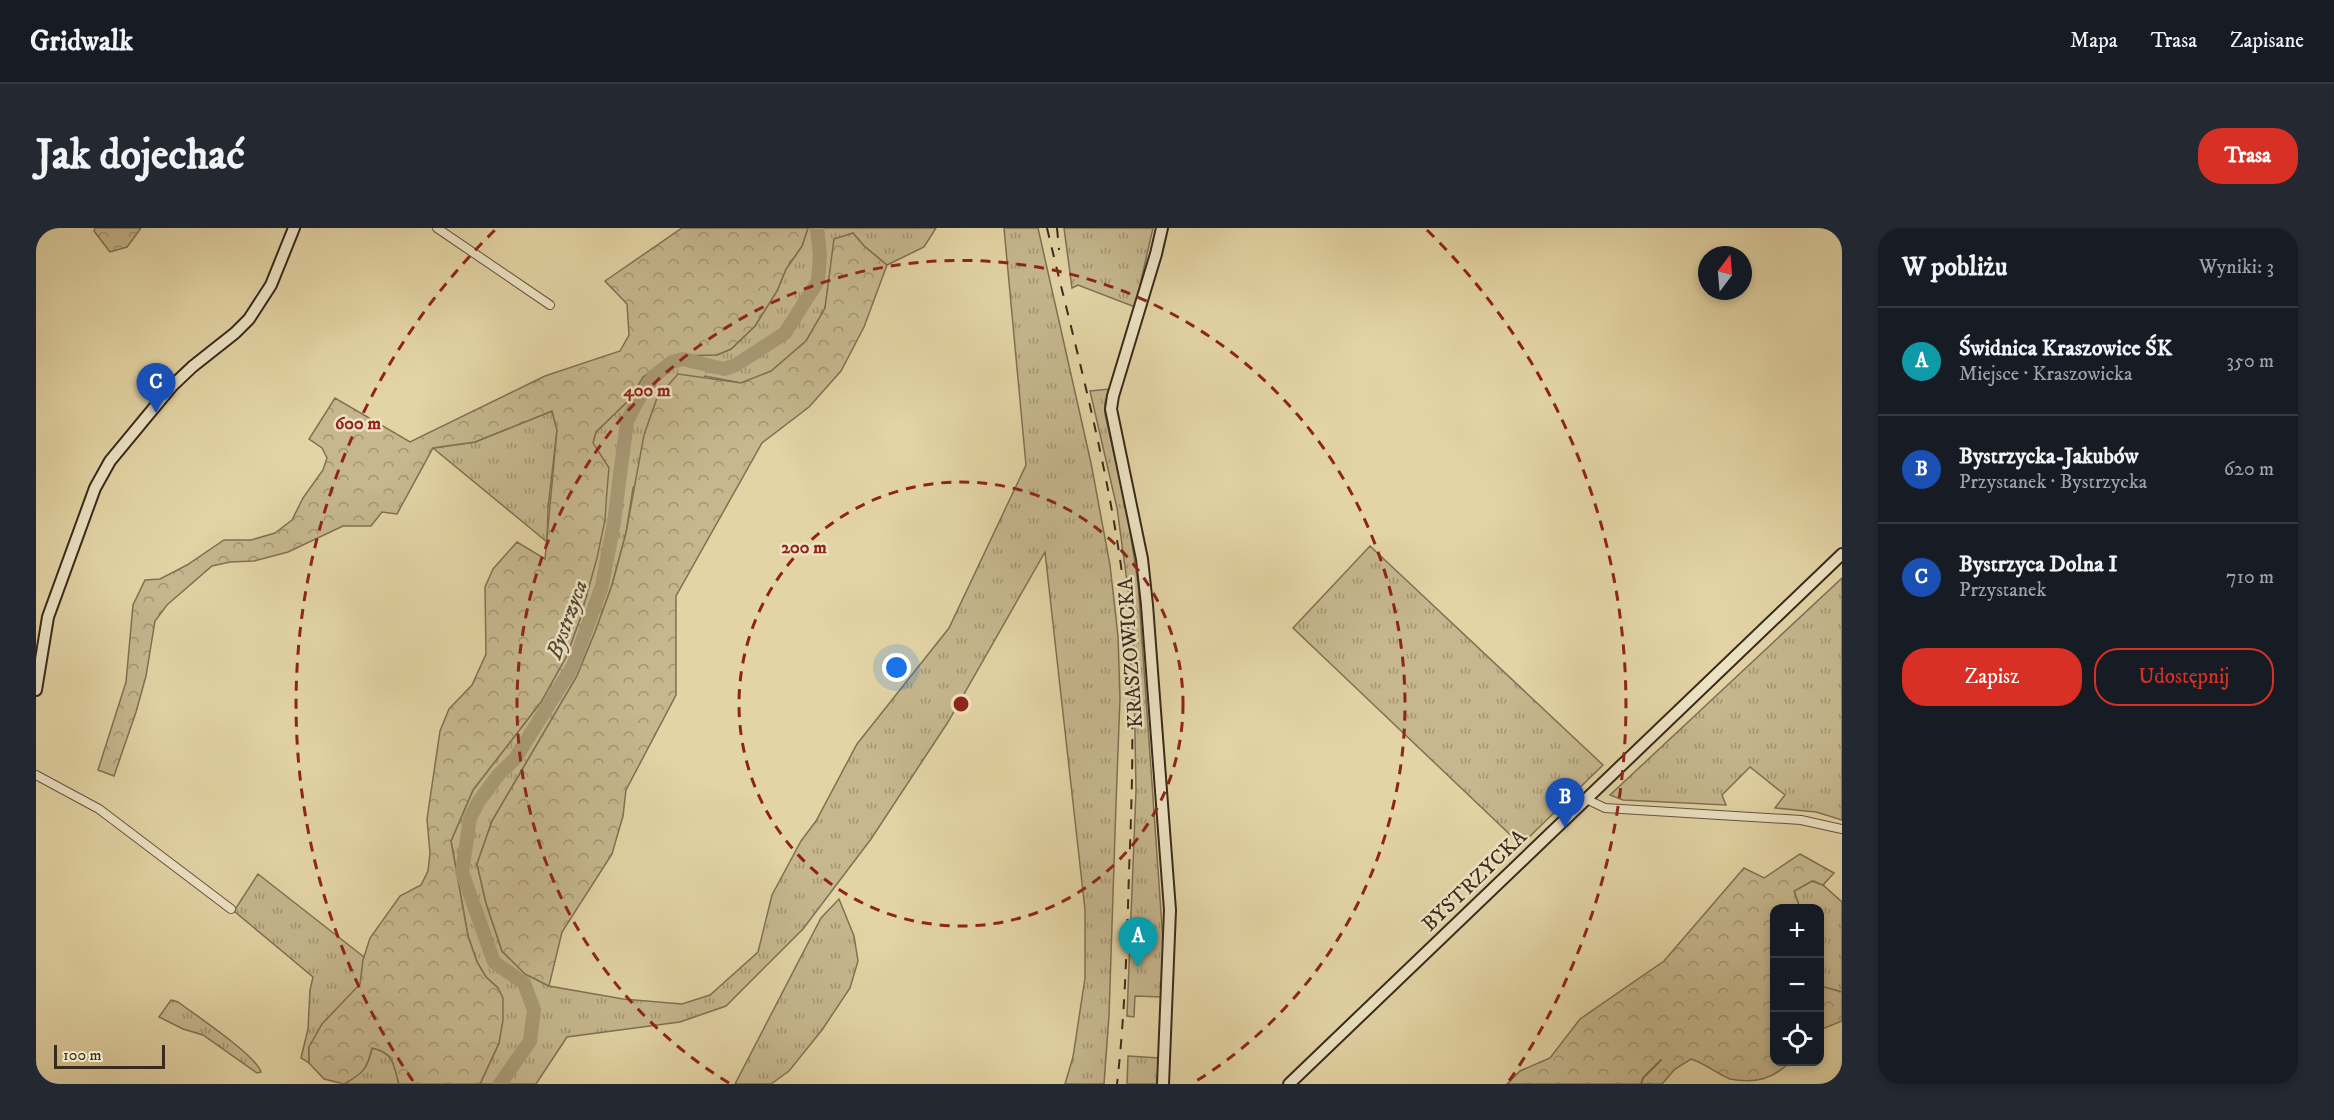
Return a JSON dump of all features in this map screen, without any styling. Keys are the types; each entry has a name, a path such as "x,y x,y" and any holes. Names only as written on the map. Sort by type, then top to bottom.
{"street":[{"path":"36,690 48,617 94,488 110,461 172,386 249,319 271,285 294,228"},
{"path":"437,228 550,305"},
{"name":"KRASZOWICKA","path":"1162,228 1113,396 1111,410 1140,548 1147,605 1170,910 1163,1084"},
{"name":"BYSTRZYCKA","path":"1289,1084 1842,554"},
{"path":"36,776 99,809 231,909"},
{"path":"1586,799 1605,808 1798,820 1842,830"}],"green space":[{"path":"95,228 141,228 127,247 110,252 94,231"},
{"path":"682,228 808,228 802,246 786,269 777,291 755,326 731,349 717,355 672,356 643,377 630,399 596,432 593,443 609,468 605,520 580,619 566,657 541,702 473,790 451,841 468,936 477,962 486,977 498,988 503,998 503,1020 499,1043 480,1084 399,1084 389,1057 380,1050 372,1048 366,1066 356,1077 344,1084 324,1079 309,1063 309,1047 322,1024 360,984 363,960 370,938 400,896 421,885 428,871 430,853 427,819 440,731 449,709 472,685 486,654 485,587 493,569 517,542 545,559 557,430 552,411 475,442 433,448 397,514 382,512 371,526 343,526 288,552 254,561 230,562 212,566 167,605 155,621 146,676 114,776 98,770 126,682 133,605 145,580 160,579 187,565 224,540 251,540 275,533 292,520 303,498 323,470 327,458 322,448 309,439 335,398 410,442 545,376 620,351 629,335 627,304 605,281"},
{"path":"808,228 936,228 924,247 887,265 864,246 853,233 835,239 825,308 806,341 771,372 741,383 705,376 633,488 626,533 612,585 577,676 492,821 477,864 486,903 502,951 525,974 549,986 623,999 682,1004 710,995 758,952 772,895 801,841 816,821 857,744 949,628 1026,465 1004,228 1038,228 1091,463 1110,565 1118,636 1120,698 1109,1016 1104,1084 1065,1084 1073,1057 1085,978 1085,910 1045,552 948,722 871,839 803,929 726,1006 680,1022 567,1037 536,1084 480,1084 499,1043 498,988 486,977 477,962 468,936 451,841 473,790 541,702 566,657 580,619 593,442 596,432 630,399 643,377 672,356 717,355 731,349 755,326 777,291 786,269 802,246"},
{"path":"1064,228 1153,228 1135,307 1078,285 1072,288"},
{"path":"853,233 864,246 887,265 864,327 841,371 809,407 762,443 676,596 676,695 626,790 623,816 612,854 562,932 549,986 525,974 502,951 486,903 477,864 492,821 577,676 595,632 612,585 626,533 644,435 657,398 678,374 741,383 771,371 806,341 825,308 834,239"},
{"path":"1109,389 1105,414 1127,512 1138,583 1163,941 1162,997 1135,996 1134,1017 1127,1016 1136,790 1133,626 1117,508 1090,391"},
{"path":"552,411 557,430 548,508 547,542 433,448 475,442"},
{"path":"1370,546 1603,765 1521,845 1293,628"},
{"path":"1842,578 1842,820 1816,812 1775,808 1785,795 1750,767 1722,795 1726,805 1623,800 1610,795"},
{"path":"1800,854 1834,873 1823,885 1812,881 1794,891 1799,904 1770,904 1770,1066 1786,1066 1784,1068 1763,1079 1748,1081 1730,1079 1691,1059 1675,1069 1662,1084 1507,1084 1520,1071 1550,1058 1580,1019 1664,961 1744,868 1764,878"},
{"path":"258,874 364,957 361,984 309,1047 309,1063 301,1058 308,1029 313,977 234,911"},
{"path":"1812,881 1823,885 1842,902 1842,992 1824,987 1824,904 1799,904 1794,891"},
{"path":"839,899 854,936 858,961 850,988 822,1030 789,1071 771,1084 735,1084 821,918"},
{"path":"1824,987 1842,992 1842,1021 1824,1028"},
{"path":"171,1000 178,1002 237,1046 249,1056 261,1072 257,1073 203,1035 183,1029 159,1017"},
{"path":"372,1048 385,1053 392,1060 399,1084 344,1084 363,1070"},
{"path":"1128,1056 1159,1058 1158,1084 1127,1084"}],"waterway":[{"name":"Bystrzyca","path":"500,1084 530,1041 534,1010 524,983 494,962 462,872 470,818 479,801 499,774 515,759 573,666 602,586 614,522 627,421 639,398 653,377 672,362 683,359 724,369 736,365 785,333 818,281 820,255 817,228"},
{"path":"1641,1084 1643,1078 1661,1060"}],"railway":[{"path":"1047,228 1089,400 1107,486 1122,573 1130,647 1132,797 1125,978 1117,1084"},
{"path":"1057,228 1059,250"}],"place":[{"name":"Bystrzyca Dolna I","path":"156,413"},
{"name":"Bystrzycka-Jakubów","path":"1565,828"},
{"name":"Świdnica Kraszowice ŚK","path":"1138,967"}]}
